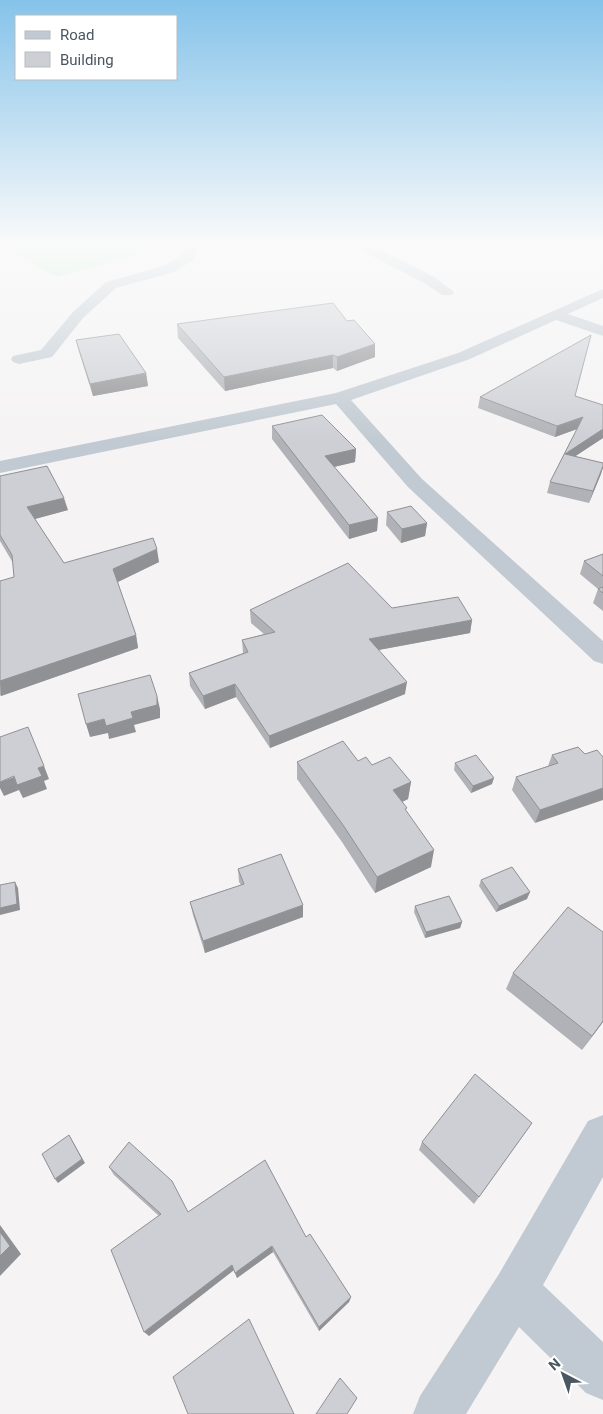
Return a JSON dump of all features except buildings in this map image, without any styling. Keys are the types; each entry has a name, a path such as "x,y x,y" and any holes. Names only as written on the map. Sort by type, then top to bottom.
{"street":[{"path":"19,359 46,354 82,311"},
{"path":"0,467 100,445 340,398 464,356 565,311"},
{"path":"556,315 603,331"},
{"path":"340,398 414,483 603,655"},
{"path":"438,1414 515,1290 603,1136"},
{"path":"515,1290 603,1376"}]}
